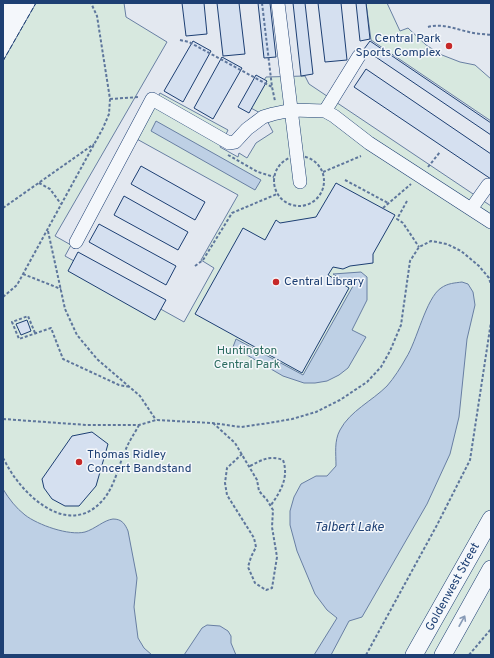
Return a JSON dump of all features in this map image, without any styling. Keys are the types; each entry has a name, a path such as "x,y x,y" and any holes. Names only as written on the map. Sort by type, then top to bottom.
{"main road":[{"name":"Goldenwest Street","path":"414,655 491,519"},
{"name":"Goldenwest Street","path":"442,655 491,569"}],"lane":[{"path":"278,3 300,182"},
{"path":"325,111 359,56"},
{"path":"76,242 152,99 229,143 235,142 247,129 263,117 292,110 325,111 376,147 491,222"},
{"path":"471,209 488,185"}],"path":[{"path":"3,297 17,285 95,143 109,114 110,99 98,16 91,3"},
{"path":"262,3 272,87 276,101"},
{"path":"428,27 436,25 445,26 470,33 491,35"},
{"path":"180,40 189,42 272,87"},
{"path":"3,208 95,143"},
{"path":"323,172 361,156"},
{"path":"345,180 388,203"},
{"path":"39,183 50,189 61,204"},
{"path":"195,266 203,260 232,213 277,194"},
{"path":"407,201 397,219 403,223 419,247"},
{"path":"47,230 65,309 77,335 97,358 140,396 156,420"},
{"path":"3,419 87,425 139,425 156,420 212,423 242,427 269,423 316,412 334,403 367,382 381,367 390,351 401,325 410,261 419,247 431,241 447,244 461,251 479,266 489,278 491,285"},
{"path":"23,274 61,289"},
{"path":"35,333 28,316 12,322 19,339 51,328 63,359 119,385 131,387"},
{"path":"366,655 437,525 470,460 491,322"},
{"path":"212,423 235,443 250,466 258,480 259,491 273,510 272,527 277,557 272,588 266,590 255,583 248,567 256,547 254,538 227,495 225,484 228,468 242,454"},
{"path":"3,458 16,479 36,501 48,509 62,515 75,516 90,512 102,501 112,485 126,448 139,425"},
{"path":"250,466 265,458 276,457 283,460 286,468 283,485 270,505"},
{"path":"469,655 491,628"}],"green space":[{"name":"Huntington Central Park","path":"36,3 491,3 491,655 3,655 3,61"}],"shaded area":[{"path":"124,3 366,3 371,40 491,121 491,206 309,84 305,76 266,77 249,107 264,115 273,132 256,143 247,158 239,153 238,157 220,147 228,130 160,93 135,138 238,195 201,260 214,268 184,322 65,256 71,245 55,236 167,42 126,17"},
{"name":"Central Park Sports Complex","path":"387,3 491,3 491,79 475,65 460,62 442,55 426,45 408,28 400,31"}],"water":[{"path":"156,121 261,180 255,190 151,131"},
{"path":"361,272 367,277 367,300 352,330 366,337 348,368 339,375 327,381 304,383 283,376 233,347 236,339 303,375 353,286 333,274"},
{"name":"Talbert Lake","path":"462,282 468,284 473,292 475,305 467,339 459,417 450,454 427,504 362,617 349,621 331,655 314,655 337,618 327,610 315,594 297,551 290,525 290,511 294,497 301,484 316,476 327,476 336,466 337,438 344,423 349,417 387,386 395,376 410,351 426,310 436,293 446,285"},
{"path":"3,489 13,503 25,515 45,526 54,529 78,533 89,531 113,519 123,522 128,531 137,578 134,607 138,638 144,648 152,655 3,655"},
{"path":"207,625 220,626 228,631 231,636 231,643 236,655 184,655 202,628"}],"building":[{"path":"182,3 204,3 207,34 186,36"},
{"path":"217,3 239,3 245,54 223,56"},
{"path":"258,3 270,3 276,57 264,58"},
{"path":"293,3 305,3 313,74 301,76"},
{"path":"318,3 341,3 347,60 325,62"},
{"path":"356,3 366,3 370,39 360,41"},
{"path":"193,41 211,51 183,102 164,91"},
{"path":"370,41 491,123 491,135 364,49"},
{"path":"222,57 242,68 213,119 194,108"},
{"path":"366,69 491,154 491,179 354,87"},
{"path":"256,75 267,81 249,113 238,107"},
{"path":"141,166 205,202 195,220 131,184"},
{"name":"Central Library","path":"336,183 395,215 373,254 373,263 350,266 343,269 333,267 328,275 349,288 302,373 195,314 243,228 265,240 276,220 280,223 316,217"},
{"path":"124,196 188,232 178,250 114,215"},
{"path":"99,224 176,266 166,285 89,242"},
{"path":"78,252 166,300 155,320 68,271"},
{"path":"27,320 31,331 21,335 16,324"},
{"name":"Thomas Ridley Concert Bandstand","path":"92,432 108,444 96,486 79,506 65,506 52,499 44,488 42,479 72,436"}],"fence":[{"path":"3,61 36,3"}],"place":[{"name":"Central Park Sports Complex","path":"449,46"},
{"name":"Central Library","path":"276,282"},
{"name":"Thomas Ridley Concert Bandstand","path":"79,462"}]}
